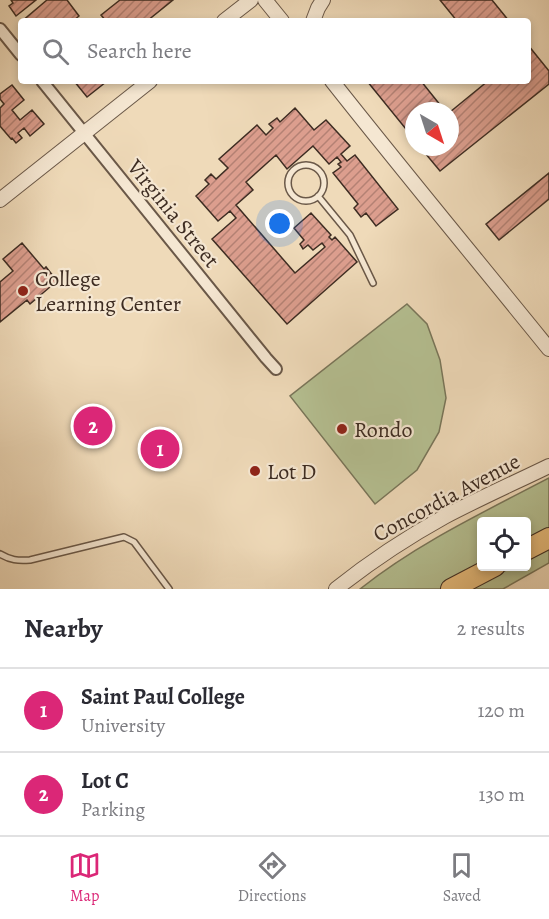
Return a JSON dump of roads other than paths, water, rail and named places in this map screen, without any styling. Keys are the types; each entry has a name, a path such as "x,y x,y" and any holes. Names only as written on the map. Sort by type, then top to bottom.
{"highway":[{"path":"531,547 549,538"},
{"path":"451,589 487,571"}],"street":[{"path":"228,18 251,0"},
{"path":"265,0 280,18"},
{"path":"314,18 323,0"},
{"path":"0,29 18,51"},
{"name":"Virginia Street","path":"44,84 276,369"},
{"path":"0,200 85,134 144,84"},
{"path":"334,84 412,183 445,220 549,349"},
{"name":"Concordia Avenue","path":"336,589 381,555 417,532 549,466"}],"lane":[{"path":"303,166 318,171 322,176 323,186 318,196 313,200 301,200 291,194 288,182 292,171 303,166"},
{"path":"318,196 350,235 373,284"},
{"path":"0,554 8,559 30,560 124,537 134,542 169,589"}],"place":[{"name":"College Learning Center","path":"23,291"},
{"name":"Lot C","path":"93,426"},
{"name":"Rondo","path":"342,429"},
{"name":"Saint Paul College","path":"160,449"},
{"name":"Lot D","path":"255,471"}]}
